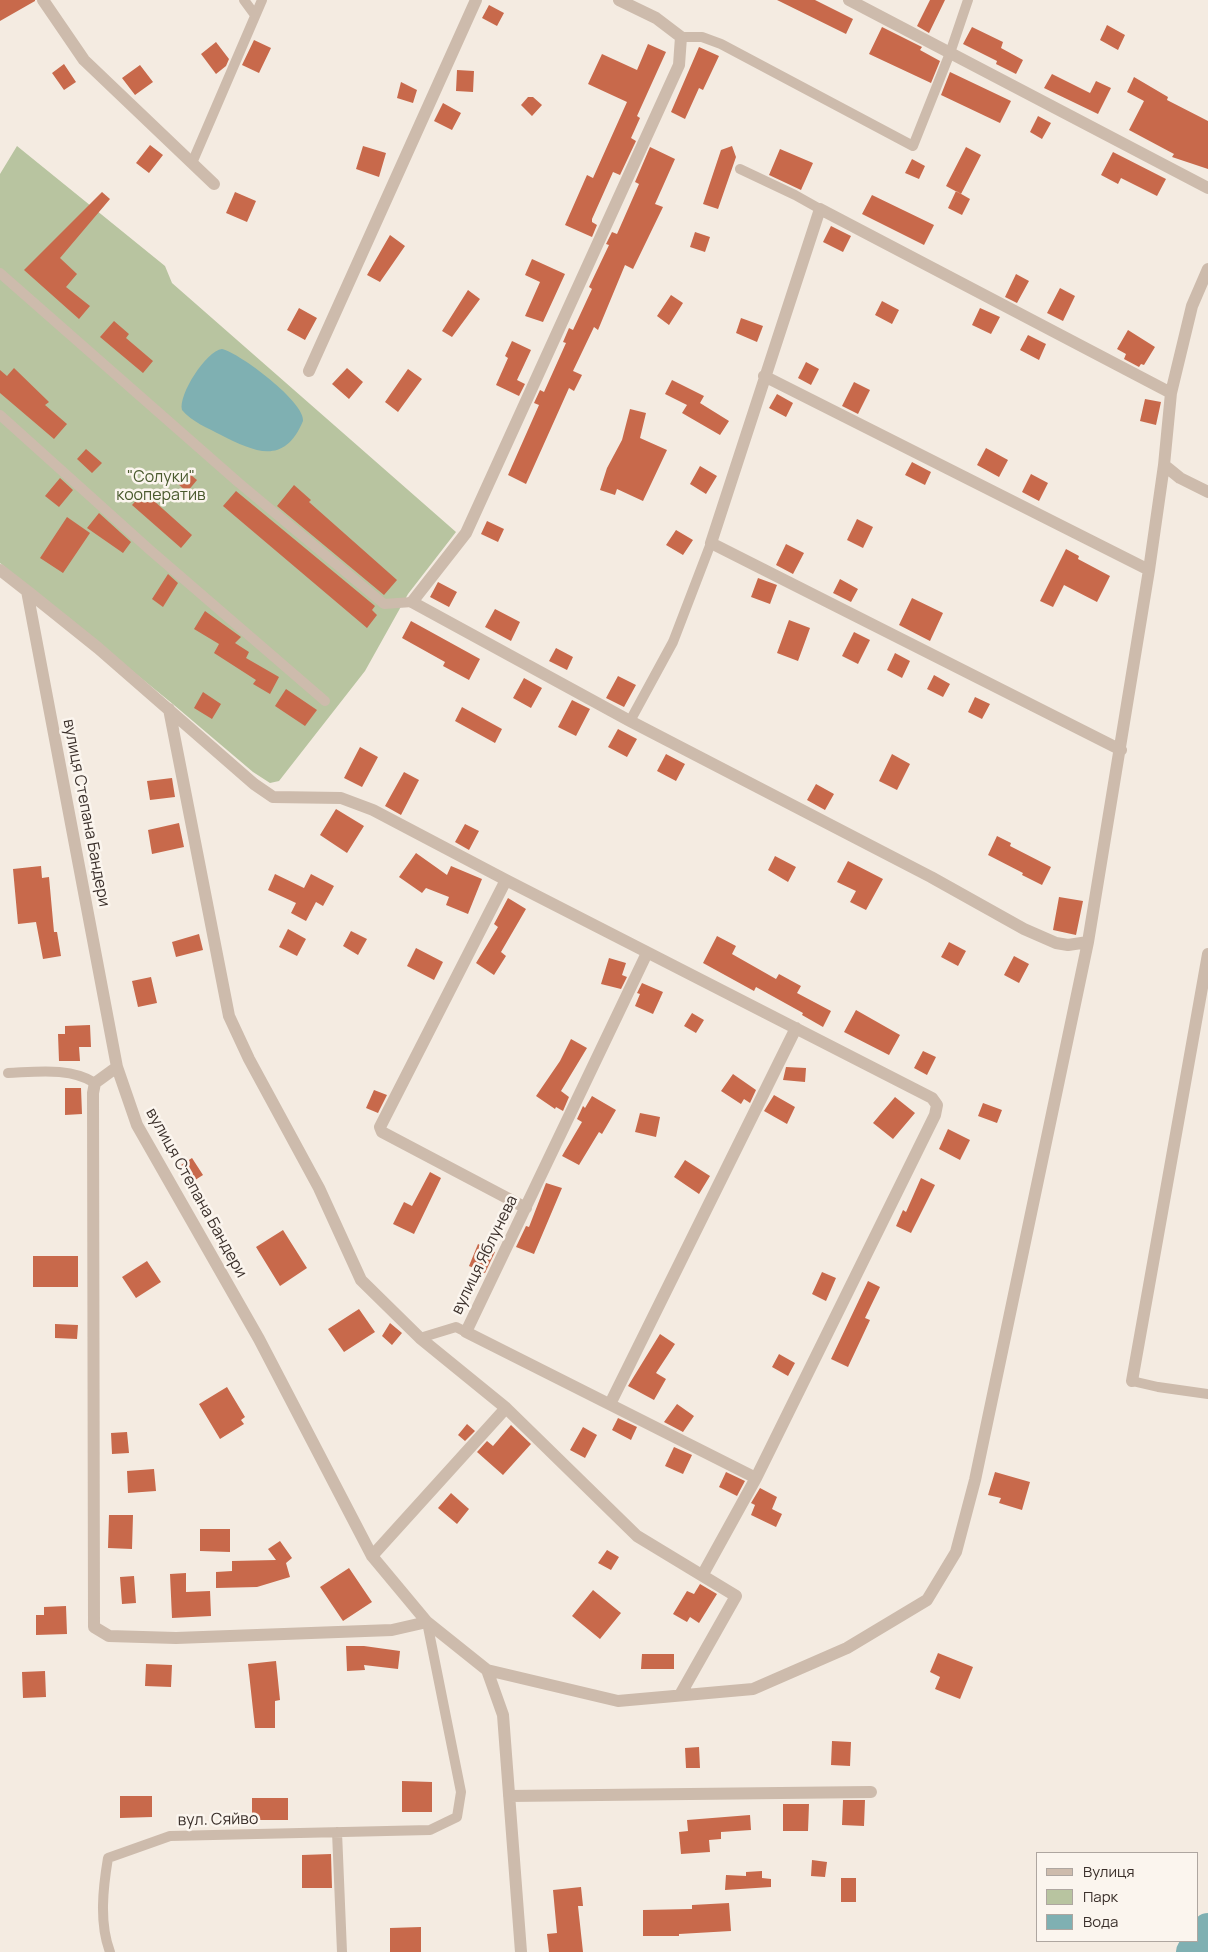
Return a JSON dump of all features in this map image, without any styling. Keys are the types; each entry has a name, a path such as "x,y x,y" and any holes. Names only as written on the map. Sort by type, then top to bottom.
{"street":[{"path":"43,0 84,60 214,184"},
{"path":"309,371 476,0"},
{"path":"619,0 656,18 681,37 679,65 466,533 412,602 630,722 931,877 1043,938 1068,945 1088,942"},
{"path":"849,0 1208,188"},
{"path":"1121,750 711,544 764,376 820,209 1170,393"},
{"path":"487,1670 618,1701 753,1689 847,1648 927,1600 956,1552 978,1470 1088,942 1149,570 1164,466 1170,393 1192,306 1208,269"},
{"path":"764,376 1149,570"},
{"path":"1164,466 1180,478 1207,489"},
{"path":"0,570 169,709 254,784 274,797 340,798 373,810 647,953 932,1098 937,1105 935,1115 756,1478 703,1574"},
{"name":"вулиця Степана Бандери","path":"27,591 118,1067 137,1125 259,1339 372,1556 427,1622 487,1670"},
{"path":"169,709 229,1016 249,1059 318,1188 361,1280 420,1338 506,1408 637,1536 703,1574 736,1596 680,1695"},
{"path":"506,880 380,1127 382,1132 526,1208"},
{"name":"вулиця Яблунева","path":"647,953 466,1332 756,1478"},
{"path":"1132,1381 1208,954"},
{"path":"610,1404 796,1028"},
{"path":"118,1067 95,1083 92,1120 94,1627 109,1636 176,1638 392,1630 427,1622"},
{"path":"372,1556 506,1408"},
{"path":"487,1670 503,1715 521,1952"},
{"path":"509,1796 871,1792"}],"lane":[{"path":"244,0 255,15"},
{"path":"192,163 262,0"},
{"path":"681,37 702,37 721,44 913,146 950,54 968,0"},
{"path":"740,169 820,209"},
{"path":"0,273 239,483 384,604 412,602"},
{"path":"0,415 150,550 325,701"},
{"path":"630,722 673,642 711,544"},
{"path":"8,1073 58,1072 86,1077 95,1083"},
{"path":"420,1338 456,1328 466,1332"},
{"path":"1132,1381 1158,1387 1208,1394"},
{"name":"вул. Сяйво","path":"110,1952 104,1937 104,1892 108,1858 170,1836 430,1830 457,1817 461,1792 427,1622"},
{"path":"337,1832 342,1952"}],"green space":[{"name":"\"Солуки\" кооператив","path":"17,146 165,266 172,283 456,532 408,594 365,671 279,781 270,783 253,772 0,563 0,174"}],"water":[{"path":"222,349 243,359 270,380 283,391 301,413 303,421 287,445 278,450 268,451 245,446 200,424 182,410 184,394 194,375 208,357"}],"building":[{"path":"0,0 35,0 35,1 0,21"},
{"path":"777,0 815,0 853,19 846,34"},
{"path":"930,0 945,0 929,33 917,26"},
{"path":"489,5 504,13 497,26 482,18"},
{"path":"1107,25 1125,35 1118,50 1100,40"},
{"path":"882,27 922,47 920,50 940,61 931,83 869,54"},
{"path":"972,27 1003,42 1001,48 1023,60 1016,74 996,64 997,61 963,44"},
{"path":"254,40 271,48 259,73 242,65"},
{"path":"216,42 229,59 226,66 216,74 201,54"},
{"path":"648,44 666,52 637,116 640,118 631,138 636,141 620,175 613,172 592,219 592,222 597,225 592,237 565,225 587,175 593,178 627,102 588,84 602,54 637,70"},
{"path":"699,47 719,56 703,90 699,88 685,119 671,112"},
{"path":"64,64 76,82 64,90 52,73"},
{"path":"140,65 153,82 135,95 122,78"},
{"path":"457,70 474,71 473,92 456,91"},
{"path":"950,72 1011,101 1000,123 941,95"},
{"path":"1052,74 1090,93 1096,81 1111,88 1098,114 1044,88"},
{"path":"1134,77 1168,97 1167,100 1208,121 1208,169 1172,157 1174,154 1129,130 1144,101 1127,92"},
{"path":"401,82 417,90 413,103 397,98"},
{"path":"528,97 533,97 542,105 532,116 521,105"},
{"path":"443,103 461,113 452,130 434,121"},
{"path":"1038,116 1051,123 1042,139 1030,132"},
{"path":"150,145 163,155 149,173 136,163"},
{"path":"363,146 386,153 379,177 356,169"},
{"path":"732,146 736,157 718,209 703,204 721,150"},
{"path":"650,147 675,159 655,204 663,207 633,269 625,265 598,330 594,327 573,371 582,375 574,391 569,388 526,484 508,475 539,405 534,403 540,390 544,392 566,343 563,342 569,328 573,330 592,289 589,287 609,245 606,244 612,232 617,234 639,184 635,182"},
{"path":"966,147 981,155 961,194 946,186"},
{"path":"780,149 813,163 801,190 769,175"},
{"path":"1113,152 1166,179 1157,196 1121,178 1118,184 1101,175"},
{"path":"912,159 925,166 919,179 905,173"},
{"path":"956,191 970,199 962,215 948,208"},
{"path":"102,192 110,199 60,258 77,274 66,287 90,306 79,319 24,270"},
{"path":"235,192 256,201 247,222 226,213"},
{"path":"872,195 934,225 924,245 862,214"},
{"path":"831,226 851,236 843,252 823,242"},
{"path":"695,232 710,237 705,252 690,247"},
{"path":"390,235 405,246 380,282 367,275"},
{"path":"532,259 565,274 543,322 525,316 540,282 525,275"},
{"path":"1016,274 1029,281 1017,303 1005,297"},
{"path":"1060,288 1075,296 1063,321 1047,313"},
{"path":"468,290 480,299 452,337 442,331"},
{"path":"671,295 683,303 669,325 657,316"},
{"path":"882,301 899,310 892,324 875,315"},
{"path":"299,308 317,318 305,340 287,330"},
{"path":"980,308 1000,317 991,334 972,325"},
{"path":"741,318 763,326 757,342 736,333"},
{"path":"114,321 129,334 126,338 153,361 143,373 100,337"},
{"path":"1128,330 1155,347 1144,365 1141,364 1139,367 1124,359 1126,354 1117,349"},
{"path":"1028,335 1046,344 1039,360 1020,350"},
{"path":"512,341 531,350 517,380 525,384 519,396 496,385 508,358 505,356"},
{"path":"806,362 819,369 811,385 798,378"},
{"path":"14,368 49,402 45,405 67,424 54,439 0,393 0,370 7,376"},
{"path":"347,368 363,382 349,399 332,384"},
{"path":"408,369 422,379 398,412 385,402"},
{"path":"672,380 704,396 700,403 729,421 720,435 682,413 687,405 665,394"},
{"path":"854,382 870,390 858,414 842,406"},
{"path":"777,394 793,403 786,417 769,408"},
{"path":"1145,399 1161,402 1156,425 1140,421"},
{"path":"630,409 646,413 640,438 667,450 643,501 617,489 615,495 600,490 607,468 622,440"},
{"path":"986,448 1008,460 999,477 977,465"},
{"path":"86,449 102,463 92,473 77,459"},
{"path":"912,462 931,472 925,485 905,475"},
{"path":"700,466 717,476 706,494 690,484"},
{"path":"186,471 197,480 187,492 176,482"},
{"path":"1031,474 1048,483 1039,501 1022,492"},
{"path":"60,478 73,490 59,507 45,496"},
{"path":"294,485 311,500 309,502 397,580 384,595 277,506"},
{"path":"236,491 375,606 372,610 377,615 367,628 223,506"},
{"path":"144,492 192,535 181,548 132,505"},
{"path":"99,513 131,542 123,553 87,528"},
{"path":"67,517 90,533 63,573 40,558"},
{"path":"857,519 873,527 863,548 847,540"},
{"path":"487,521 504,529 498,542 481,534"},
{"path":"676,530 693,540 683,555 666,545"},
{"path":"786,544 804,553 793,574 776,565"},
{"path":"1066,549 1079,556 1078,559 1110,576 1097,602 1064,585 1053,607 1040,601"},
{"path":"168,574 178,583 163,607 152,599"},
{"path":"758,578 777,585 770,604 751,597"},
{"path":"840,579 858,589 851,602 833,593"},
{"path":"438,582 457,592 449,607 430,597"},
{"path":"912,598 943,613 930,641 899,625"},
{"path":"495,609 520,622 511,641 485,627"},
{"path":"205,611 241,637 235,643 249,652 246,658 279,677 270,694 253,684 256,680 214,653 219,644 194,629"},
{"path":"789,620 810,628 798,661 777,653"},
{"path":"411,621 480,659 469,680 443,666 445,662 402,638"},
{"path":"854,632 870,640 858,664 842,656"},
{"path":"556,648 573,657 567,670 549,661"},
{"path":"895,653 910,661 902,678 887,670"},
{"path":"934,675 950,684 943,697 927,689"},
{"path":"618,676 636,685 624,707 606,698"},
{"path":"524,678 542,688 531,708 513,698"},
{"path":"286,689 317,710 305,726 275,706"},
{"path":"203,692 221,704 212,719 194,708"},
{"path":"975,697 990,704 982,719 968,712"},
{"path":"572,700 590,709 576,736 558,727"},
{"path":"462,707 502,729 495,743 455,721"},
{"path":"618,729 637,739 627,757 608,747"},
{"path":"360,747 378,757 362,787 344,778"},
{"path":"666,754 685,764 676,781 657,771"},
{"path":"892,754 910,764 897,790 879,781"},
{"path":"404,772 419,780 401,815 385,806"},
{"path":"172,778 175,797 150,800 147,781"},
{"path":"816,784 834,794 825,810 807,800"},
{"path":"336,809 364,826 347,853 320,835"},
{"path":"179,823 184,847 152,854 148,830"},
{"path":"465,824 479,831 469,850 455,842"},
{"path":"997,836 1011,843 1010,846 1051,867 1042,885 988,855"},
{"path":"416,853 447,875 451,866 482,879 468,914 446,905 449,897 426,888 422,893 399,877"},
{"path":"775,856 796,867 788,882 768,870"},
{"path":"848,861 883,879 866,910 850,902 856,891 837,882"},
{"path":"41,866 42,878 49,877 54,932 57,932 61,956 43,959 36,922 18,924 13,869"},
{"path":"275,874 304,888 311,874 334,886 323,906 316,902 306,921 291,913 296,903 268,890"},
{"path":"1059,897 1083,901 1076,935 1053,930"},
{"path":"508,898 526,909 501,952 506,956 494,975 476,963 498,927 494,924"},
{"path":"288,929 306,939 297,956 279,947"},
{"path":"351,931 367,939 358,955 343,946"},
{"path":"199,934 203,950 176,957 172,942"},
{"path":"717,936 736,946 732,954 776,979 779,974 801,986 797,993 831,1011 823,1027 802,1015 803,1013 756,987 754,991 703,963"},
{"path":"949,942 966,951 958,966 941,957"},
{"path":"416,948 443,962 434,980 407,966"},
{"path":"1014,956 1029,964 1019,983 1004,975"},
{"path":"609,958 626,963 622,975 627,977 621,989 601,984"},
{"path":"151,977 157,1003 138,1007 132,981"},
{"path":"642,983 663,992 653,1014 635,1006 640,994 637,993"},
{"path":"856,1010 900,1035 889,1055 844,1032"},
{"path":"692,1013 704,1020 696,1033 684,1026"},
{"path":"90,1025 91,1047 79,1047 80,1061 59,1061 58,1034 65,1034 65,1026"},
{"path":"571,1039 587,1048 561,1091 569,1097 563,1111 556,1107 555,1109 536,1096 560,1061"},
{"path":"923,1051 936,1057 927,1075 914,1068"},
{"path":"786,1067 806,1068 805,1082 783,1080"},
{"path":"733,1074 756,1090 750,1103 744,1099 741,1104 721,1091"},
{"path":"65,1088 81,1088 82,1114 65,1115"},
{"path":"374,1090 387,1095 378,1113 366,1108"},
{"path":"774,1095 795,1107 787,1124 764,1111"},
{"path":"592,1096 616,1110 602,1134 599,1132 579,1165 562,1156 582,1122 577,1119 583,1106 585,1108"},
{"path":"895,1097 915,1113 893,1139 873,1123"},
{"path":"983,1103 1002,1110 997,1123 978,1116"},
{"path":"640,1113 660,1117 656,1137 635,1132"},
{"path":"948,1129 970,1140 960,1160 939,1149"},
{"path":"192,1158 203,1175 192,1182 181,1165"},
{"path":"685,1160 710,1176 699,1194 674,1177"},
{"path":"430,1172 441,1178 414,1234 393,1224 404,1202 412,1206"},
{"path":"921,1178 935,1185 911,1233 896,1226 903,1210 906,1212"},
{"path":"546,1183 562,1188 534,1254 516,1247 526,1226 529,1227"},
{"path":"283,1230 307,1268 280,1286 256,1247"},
{"path":"478,1244 495,1252 485,1273 469,1266"},
{"path":"33,1256 78,1256 78,1287 33,1287"},
{"path":"147,1261 161,1282 136,1298 122,1277"},
{"path":"822,1272 836,1278 826,1301 812,1294"},
{"path":"868,1281 880,1287 865,1318 870,1320 848,1367 831,1359"},
{"path":"359,1309 375,1332 344,1352 328,1329"},
{"path":"390,1323 402,1333 392,1345 382,1336"},
{"path":"55,1324 78,1325 77,1339 55,1338"},
{"path":"660,1334 675,1344 656,1373 666,1379 654,1400 628,1386"},
{"path":"779,1354 795,1363 788,1376 772,1367"},
{"path":"227,1387 245,1417 241,1420 244,1424 220,1439 199,1404"},
{"path":"677,1404 694,1416 683,1432 664,1422"},
{"path":"618,1418 637,1427 631,1440 612,1430"},
{"path":"467,1424 475,1431 465,1441 458,1435"},
{"path":"511,1425 531,1444 503,1475 477,1452 487,1441 493,1446"},
{"path":"583,1427 597,1435 585,1458 570,1450"},
{"path":"127,1432 129,1453 112,1454 111,1433"},
{"path":"674,1447 692,1455 683,1474 665,1466"},
{"path":"154,1469 156,1491 128,1493 127,1471"},
{"path":"726,1472 745,1481 737,1496 719,1487"},
{"path":"995,1472 1030,1482 1022,1510 999,1503 1001,1498 988,1495"},
{"path":"760,1488 777,1497 772,1509 782,1514 776,1527 751,1515 755,1505 751,1503"},
{"path":"451,1493 469,1509 457,1524 438,1508"},
{"path":"109,1515 133,1515 132,1549 108,1548"},
{"path":"200,1529 230,1529 230,1552 200,1551"},
{"path":"280,1541 292,1558 286,1563 290,1577 257,1587 216,1588 216,1572 232,1571 232,1561 276,1560 268,1549"},
{"path":"607,1550 619,1557 611,1570 598,1563"},
{"path":"349,1568 372,1602 343,1621 320,1587"},
{"path":"186,1573 186,1592 210,1591 211,1616 172,1618 170,1574"},
{"path":"134,1576 136,1603 122,1604 120,1577"},
{"path":"700,1584 717,1594 699,1623 690,1617 687,1622 673,1614 687,1591 694,1594"},
{"path":"593,1590 621,1613 600,1639 572,1616"},
{"path":"66,1606 67,1634 36,1635 36,1615 44,1615 44,1607"},
{"path":"346,1646 364,1646 400,1651 398,1669 364,1665 365,1670 347,1671"},
{"path":"938,1653 973,1667 960,1699 935,1689 940,1677 930,1672"},
{"path":"642,1654 674,1654 674,1669 641,1669"},
{"path":"276,1661 280,1700 275,1701 275,1728 255,1728 248,1664"},
{"path":"146,1664 172,1665 171,1687 145,1686"},
{"path":"45,1671 46,1697 23,1698 22,1672"},
{"path":"832,1741 851,1742 850,1766 831,1765"},
{"path":"699,1747 700,1768 686,1768 685,1748"},
{"path":"402,1781 432,1782 432,1812 402,1812"},
{"path":"120,1796 152,1796 152,1817 120,1818"},
{"path":"252,1798 288,1798 288,1820 252,1820"},
{"path":"843,1800 865,1800 864,1826 842,1825"},
{"path":"783,1804 809,1804 808,1831 783,1831"},
{"path":"750,1815 751,1830 721,1832 721,1839 709,1840 710,1852 681,1854 679,1832 688,1831 687,1820"},
{"path":"331,1854 332,1888 302,1888 302,1855"},
{"path":"812,1860 827,1862 825,1877 811,1876"},
{"path":"762,1871 762,1878 771,1879 771,1887 725,1890 726,1875 746,1876 746,1872"},
{"path":"841,1878 856,1878 856,1902 841,1902"},
{"path":"581,1887 583,1906 578,1906 583,1952 549,1952 547,1934 557,1933 553,1890"},
{"path":"729,1903 731,1931 679,1934 679,1936 643,1936 643,1910 692,1909 692,1905"},
{"path":"421,1927 421,1952 390,1952 390,1928"}],"waterway":[{"path":"1192,1952 1208,1929"}]}
